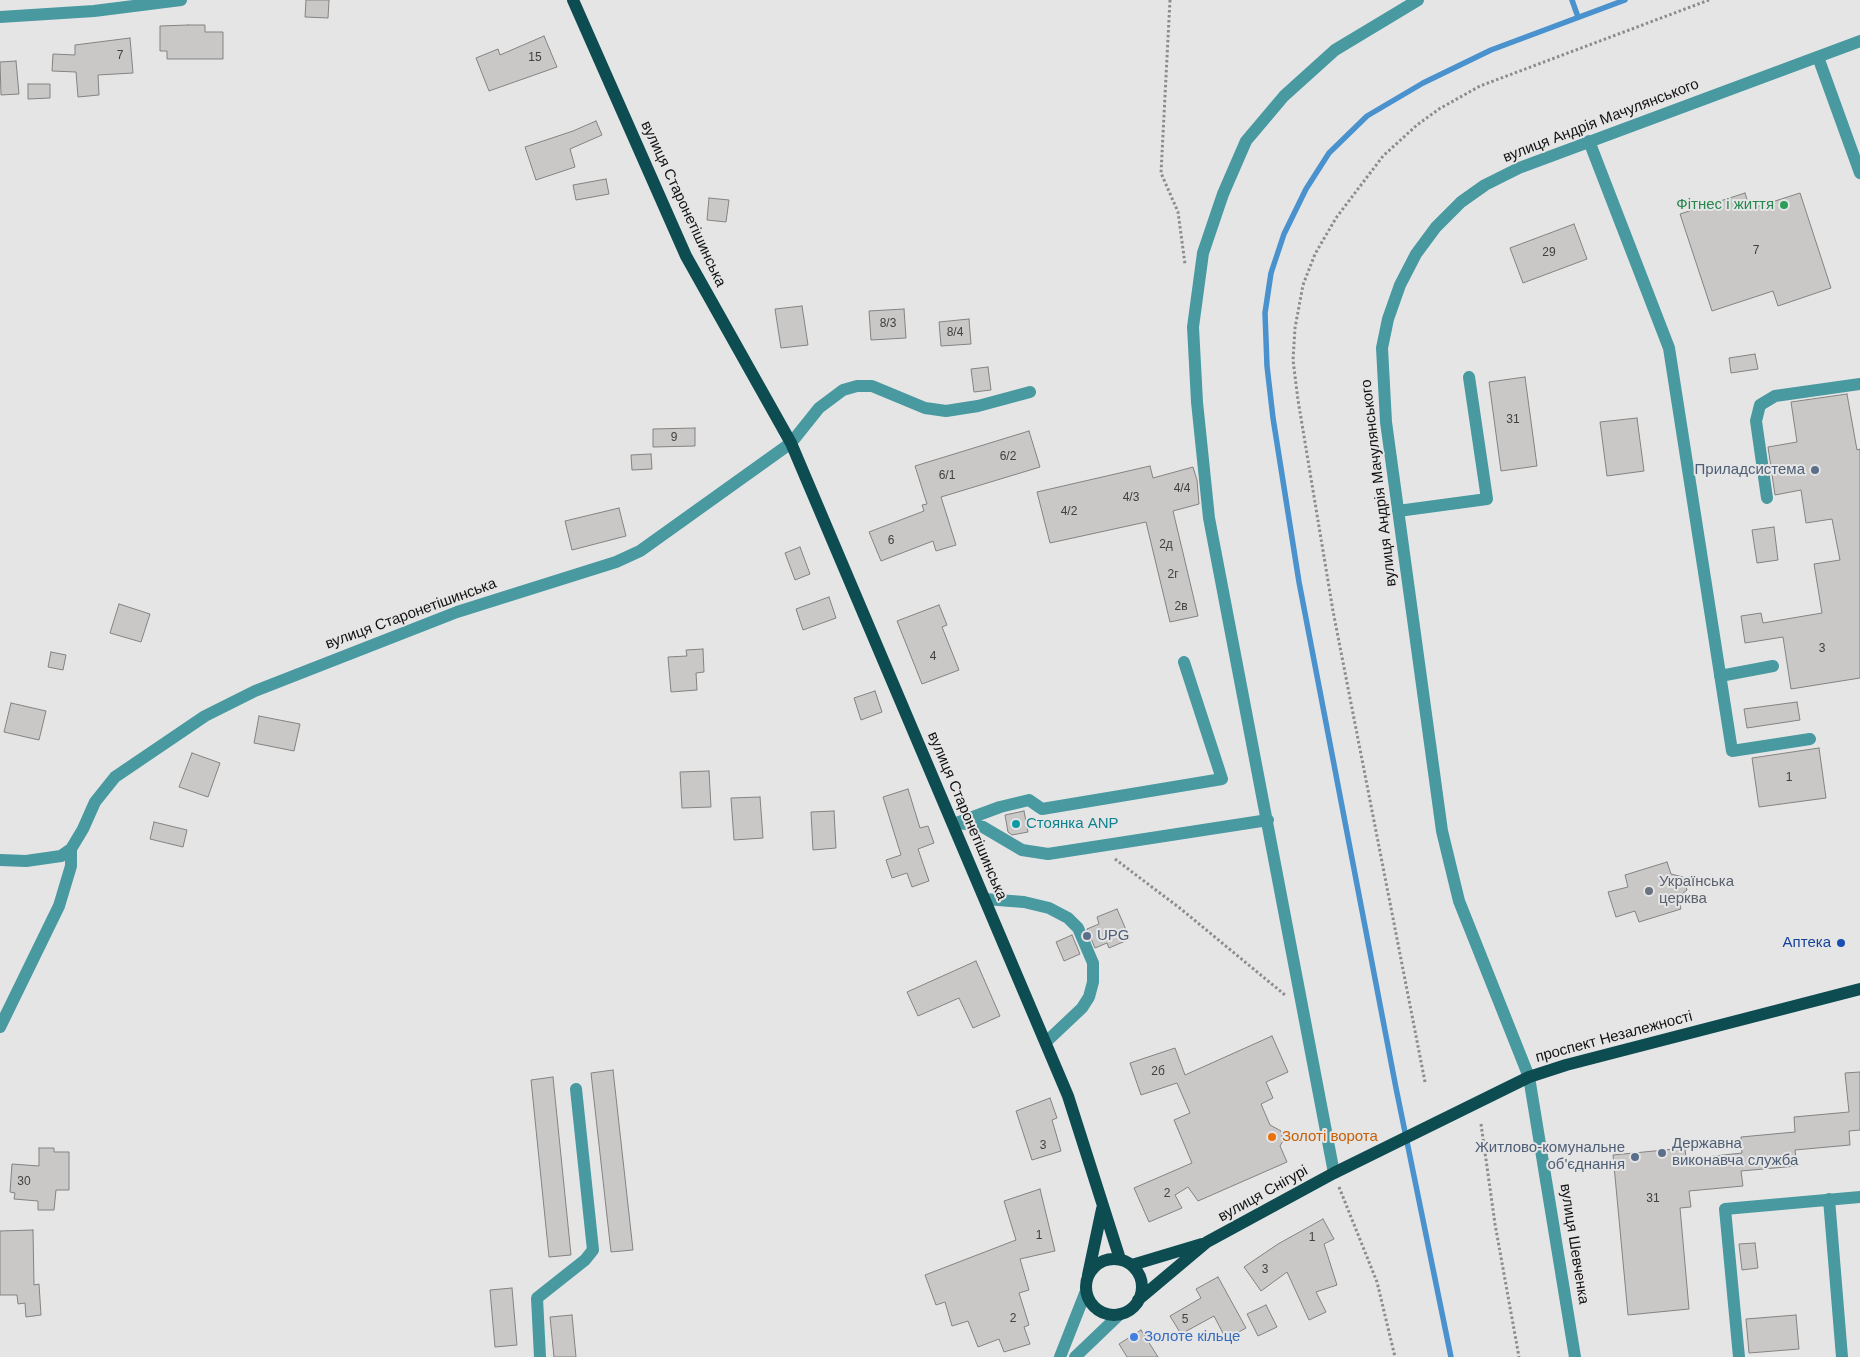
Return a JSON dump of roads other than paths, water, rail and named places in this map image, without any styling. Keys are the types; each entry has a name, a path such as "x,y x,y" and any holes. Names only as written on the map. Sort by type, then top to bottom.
{"main road":[{"name":"вулиця Старонетішинська","path":"573,0 686,256 791,443 1068,1096 1120,1260"},
{"name":"проспект Незалежності","path":"1334,1173 1529,1078 1566,1065 1860,989"},
{"name":"вулиця Снігурі","path":"1132,1265 1207,1242 1334,1173"},
{"path":"1086,1285 1090,1272 1103,1261 1120,1260 1132,1265 1138,1273 1141,1282 1138,1300 1134,1307 1120,1314 1102,1312 1089,1300 1086,1285 1102,1206"},
{"name":"вулиця Снігурі","path":"1138,1300 1207,1242"}],"street":[{"path":"0,17 94,11 181,0"},
{"path":"1334,1173 1209,518 1197,402 1193,327 1203,253 1222,194 1246,141 1284,96 1335,50 1418,0"},
{"name":"вулиця Андрія Мачулянського","path":"1529,1078 1459,901 1444,840 1432,768 1386,422 1382,348 1388,319 1400,285 1416,254 1436,227 1461,202 1485,185 1519,168 1589,141 1860,41"},
{"path":"1818,57 1860,173"},
{"path":"1589,141 1669,348 1732,751 1810,739"},
{"path":"1398,511 1487,499 1469,377"},
{"path":"1767,498 1756,421 1760,405 1775,396 1860,384"},
{"path":"791,443 810,418 831,398 843,390 857,386 872,386 888,391 935,411 960,410 1030,392"},
{"name":"вулиця Старонетішинська","path":"71,849 83,829 95,802 115,777 205,716 255,691 350,652 457,612 607,565 640,551 791,443"},
{"path":"954,824 1000,807 1029,800 1042,809 1222,779 1184,662"},
{"path":"1720,676 1773,666"},
{"path":"954,824 962,822 984,827 1012,845 1034,853 1048,854 1268,820"},
{"path":"0,860 26,861 45,859 61,856 71,849"},
{"path":"0,1027 59,906 71,866 71,849"},
{"path":"985,899 1024,902 1049,908 1068,918 1078,928 1093,963 1093,982 1089,997 1082,1008 1046,1042"},
{"name":"вулиця Шевченка","path":"1529,1078 1575,1357"},
{"path":"540,1357 537,1298 585,1260 593,1250 576,1089"},
{"path":"1739,1357 1725,1209 1860,1197"},
{"path":"1829,1199 1842,1357"},
{"path":"1060,1357 1086,1285"},
{"path":"1075,1357 1120,1314"}],"waterway":[{"path":"1572,0 1578,17"},
{"path":"1451,1357 1396,1088 1299,582 1273,418 1267,366 1265,313 1271,273 1284,234 1306,189 1329,153 1367,116 1423,83 1491,50 1625,0"}],"place":[{"name":"Фітнес і життя","path":"1784,205"},
{"name":"Приладсистема","path":"1815,470"},
{"name":"Стоянка ANP","path":"1016,824"},
{"name":"Українська церква","path":"1649,891"},
{"name":"UPG","path":"1087,936"},
{"name":"Аптека","path":"1841,943"},
{"name":"Золоті ворота","path":"1272,1137"},
{"name":"Державна виконавча служба","path":"1662,1153"},
{"name":"Житлово-комунальне об'єднання","path":"1635,1157"},
{"name":"Золоте кільце","path":"1134,1337"}]}
